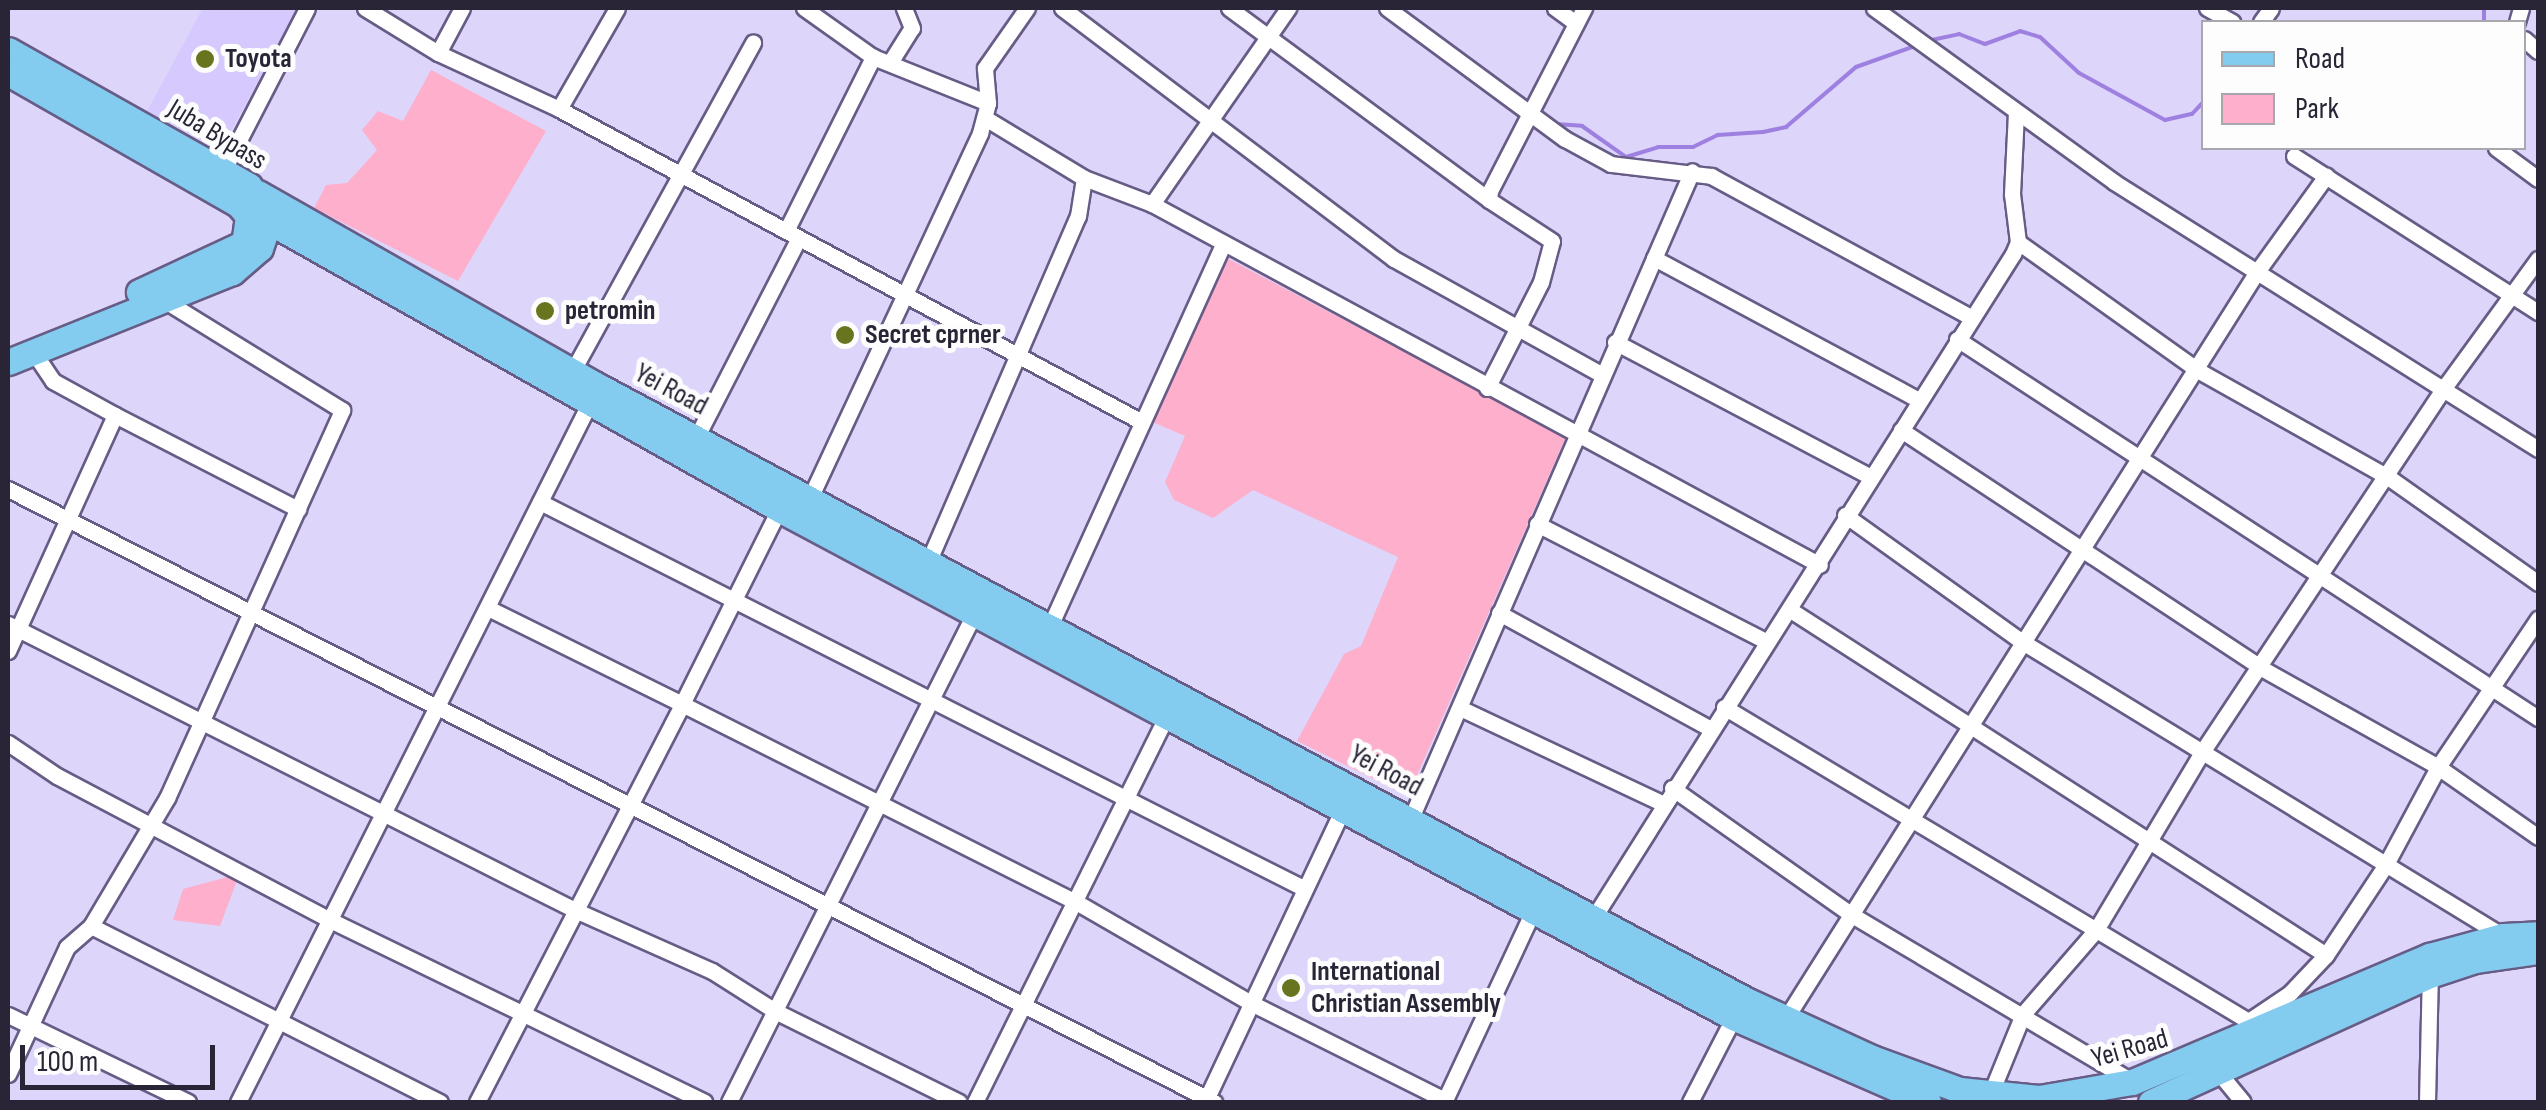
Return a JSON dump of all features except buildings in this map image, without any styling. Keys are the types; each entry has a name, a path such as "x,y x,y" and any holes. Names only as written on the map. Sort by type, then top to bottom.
{"main road":[{"name":"Juba Bypass","path":"8,50 223,171 248,198 250,230 231,252 8,347"},
{"name":"Juba Bypass","path":"8,73 248,198"},
{"name":"Yei Road","path":"248,198 269,222 589,404 929,560 980,602 1050,626 1172,705"},
{"name":"Yei Road","path":"248,198 696,438 793,498 980,602 1740,1008 1928,1102"},
{"path":"8,362 232,272 260,248 269,222"},
{"name":"Yei Road","path":"1348,798 1411,818 1539,900 1594,918 1740,1008 1786,1018 1957,1096 2076,1096 2213,1066 2430,965 2538,951"},
{"name":"Yei Road","path":"2151,1102 2188,1094 2254,1024 2430,965 2503,936 2538,934"}],"street":[{"path":"223,171 307,8"},
{"path":"365,8 438,53 559,109 1018,359 1142,422"},
{"path":"438,53 462,8"},
{"path":"559,109 617,8"},
{"path":"804,8 873,57 891,61 986,111 1084,178 1152,204 1573,437 1820,565"},
{"path":"891,61 912,28 904,8"},
{"path":"477,1102 735,599 906,296 986,111 985,68 1026,8"},
{"path":"1062,8 1208,124 1394,259 1516,331 1601,374"},
{"path":"1229,8 1489,200 1552,241 1516,331 1487,388"},
{"path":"1152,204 1288,8"},
{"path":"1387,8 1610,164 1692,172 1740,190 1972,318"},
{"path":"1555,8 1574,22"},
{"path":"1489,200 1535,113 1544,80 1584,8"},
{"path":"1874,8 1928,41 2016,112 2256,273 2446,385 2538,450"},
{"path":"572,372 753,43"},
{"path":"696,438 873,57"},
{"path":"1594,918 1709,728 1766,640 1792,610 1845,516 2018,242 2012,194 2016,112"},
{"path":"2499,150 2538,180"},
{"path":"2294,156 2538,312"},
{"path":"1411,818 1573,437 1692,172"},
{"path":"1786,1018 2021,641 2144,459 2256,273 2326,176"},
{"path":"929,560 1078,216 1084,178"},
{"path":"2018,242 2200,370 2388,477 2538,583"},
{"path":"1050,626 1223,244"},
{"path":"1654,258 1919,400"},
{"path":"1990,1095 2023,1014 2096,930 2202,752 2263,669 2446,385 2538,259"},
{"path":"9,1068 67,947 91,926 153,822 342,410 166,302"},
{"path":"1958,340 2494,684 2538,718"},
{"path":"1615,342 1871,478"},
{"path":"35,354 53,380 298,508"},
{"path":"238,1102 589,404"},
{"path":"8,651 12,626 116,415"},
{"path":"1902,430 2263,669 2438,767 2538,837"},
{"path":"8,490 1208,1101 1348,798"},
{"path":"540,502 934,698 1304,889"},
{"path":"1845,516 2021,641 2503,936"},
{"path":"1537,524 1766,640"},
{"path":"729,1102 980,602"},
{"path":"488,608 1076,902 1252,1003 1444,1101 1539,900"},
{"path":"1792,610 2326,955"},
{"path":"1499,613 1709,728"},
{"path":"1724,707 2254,1024 2326,955 2385,866 2438,767 2538,618"},
{"path":"12,626 577,911 712,970 775,1011 959,1102"},
{"path":"975,1102 1172,705"},
{"path":"1460,708 1662,804"},
{"path":"8,743 56,776 153,822 330,920 526,1010 704,1102"},
{"path":"1672,788 1852,915 2132,1082"},
{"path":"91,926 276,1024 440,1102"},
{"path":"2427,1102 2430,965"},
{"path":"1690,1102 1740,1008"},
{"path":"8,1016 28,1030 188,1102"},
{"path":"2213,1066 2243,1102"}],"shaded area":[{"name":"Toyota","path":"203,8 298,8 220,151 147,111"}],"green space":[{"path":"431,70 546,131 458,281 314,208 326,185 347,183 377,150 362,130 378,111 403,121"},
{"path":"1223,256 1566,437 1408,796 1297,741 1344,654 1361,646 1398,557 1253,490 1213,518 1174,500 1165,482 1185,436 1150,421"},
{"path":"231,876 236,883 220,926 173,920 183,889"}],"waterway":[{"path":"2484,8 2484,20"},
{"path":"1927,41 1959,34 1985,44 2020,31 2040,37 2079,73 2165,120 2192,114 2201,104"},
{"path":"1556,124 1582,126 1626,157 1658,147 1693,147 1718,135 1786,127 1856,67 1918,45"}],"place":[{"name":"Toyota","path":"205,59"},
{"name":"petromin","path":"545,311"},
{"name":"Secret cprner","path":"845,335"},
{"name":"International Christian Assembly","path":"1291,988"}]}
